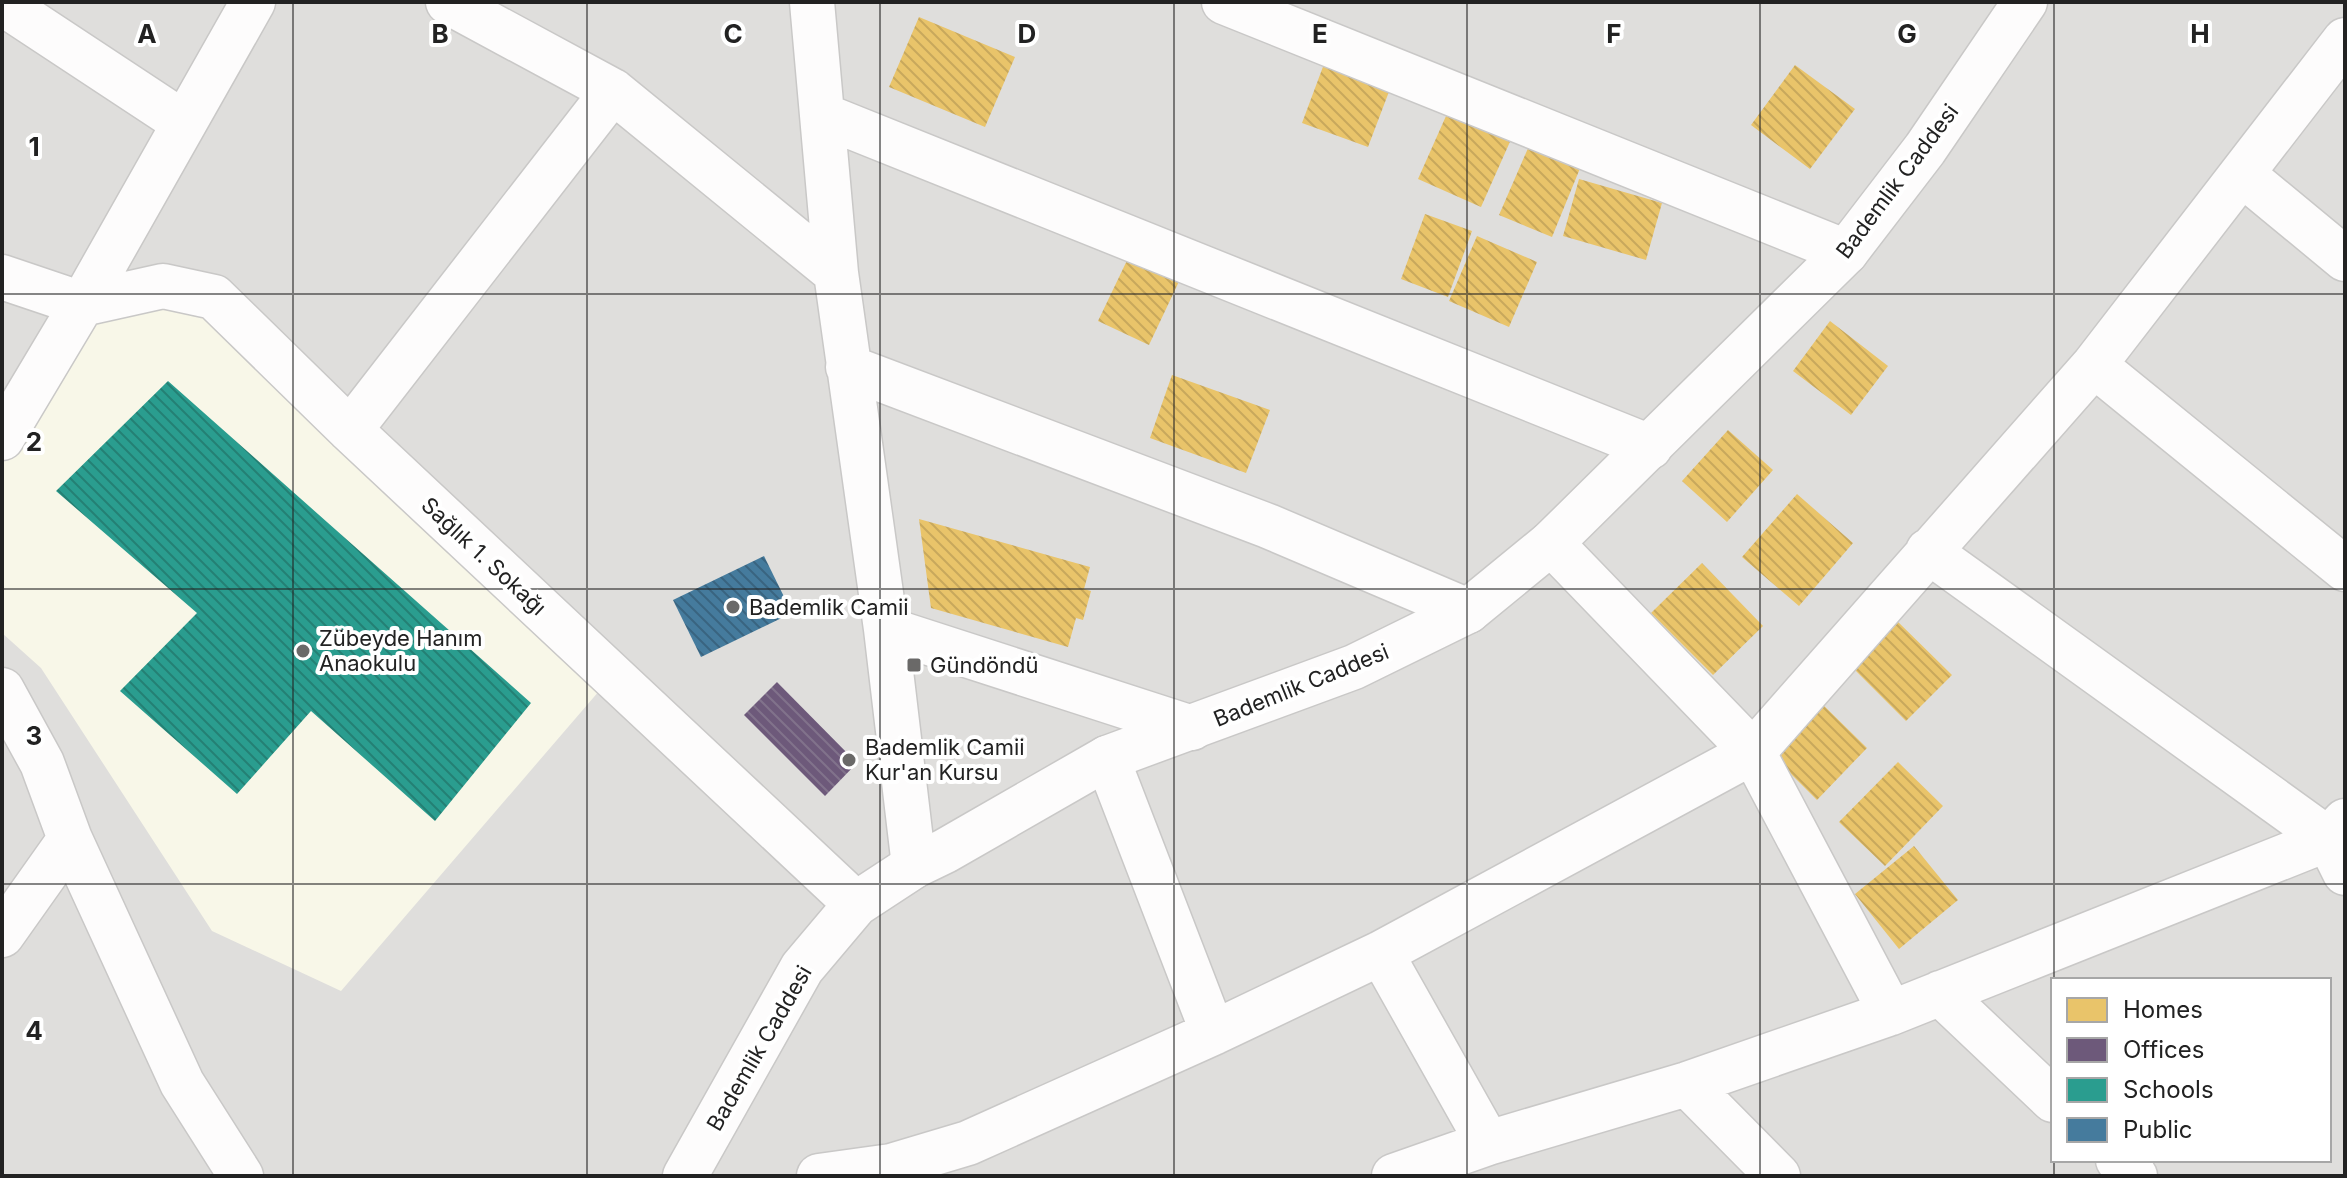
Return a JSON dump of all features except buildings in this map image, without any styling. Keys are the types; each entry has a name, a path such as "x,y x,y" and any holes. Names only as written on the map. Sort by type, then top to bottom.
{"street":[{"path":"2,438 82,304 253,2"},
{"path":"448,2 613,91 836,273"},
{"path":"812,2 836,273 886,629 914,866"},
{"path":"1224,2 1846,252"},
{"name":"Bademlik Caddesi","path":"685,1176 802,968 856,904 914,866 1107,758 1354,667 1468,611 1551,543 1846,252 1925,149 2025,2"},
{"path":"2,3 184,123"},
{"path":"819,1176 891,1166 968,1143 1213,1033 1381,953 1753,752 2094,365 2345,40"},
{"path":"350,430 613,91"},
{"path":"822,115 1650,447"},
{"path":"2242,174 2345,259"},
{"path":"2,277 82,304"},
{"name":"Sağlık 1. Sokağı","path":"82,304 163,286 214,297 350,430 856,904"},
{"path":"2094,365 2345,569"},
{"path":"848,367 1268,526 1468,611"},
{"path":"1551,543 1753,752 1891,1013"},
{"path":"1928,551 2339,844"},
{"path":"886,629 1192,728"},
{"path":"2,690 42,763 70,839 182,1083 241,1176"},
{"path":"1107,758 1213,1033"},
{"path":"2,935 70,839"},
{"path":"1402,1175 1488,1143 1687,1084 1891,1013 2339,844"},
{"path":"1381,953 1488,1143"},
{"path":"1940,993 2051,1098"},
{"path":"1687,1084 1778,1176"},
{"path":"2120,1162 2135,1176"}],"shaded area":[{"path":"2,2 2345,2 2345,1176 2,1176"},
{"name":"Zübeyde Hanım Anaokulu","path":"214,297 612,676 341,991 212,931 41,668 2,633 2,438 82,304"}],"place":[{"name":"Bademlik Camii","path":"733,607"},
{"name":"Zübeyde Hanım Anaokulu","path":"303,651"},
{"name":"Gündöndü","path":"914,665"},
{"name":"Bademlik Camii Kur'an Kursu","path":"849,760"}]}
